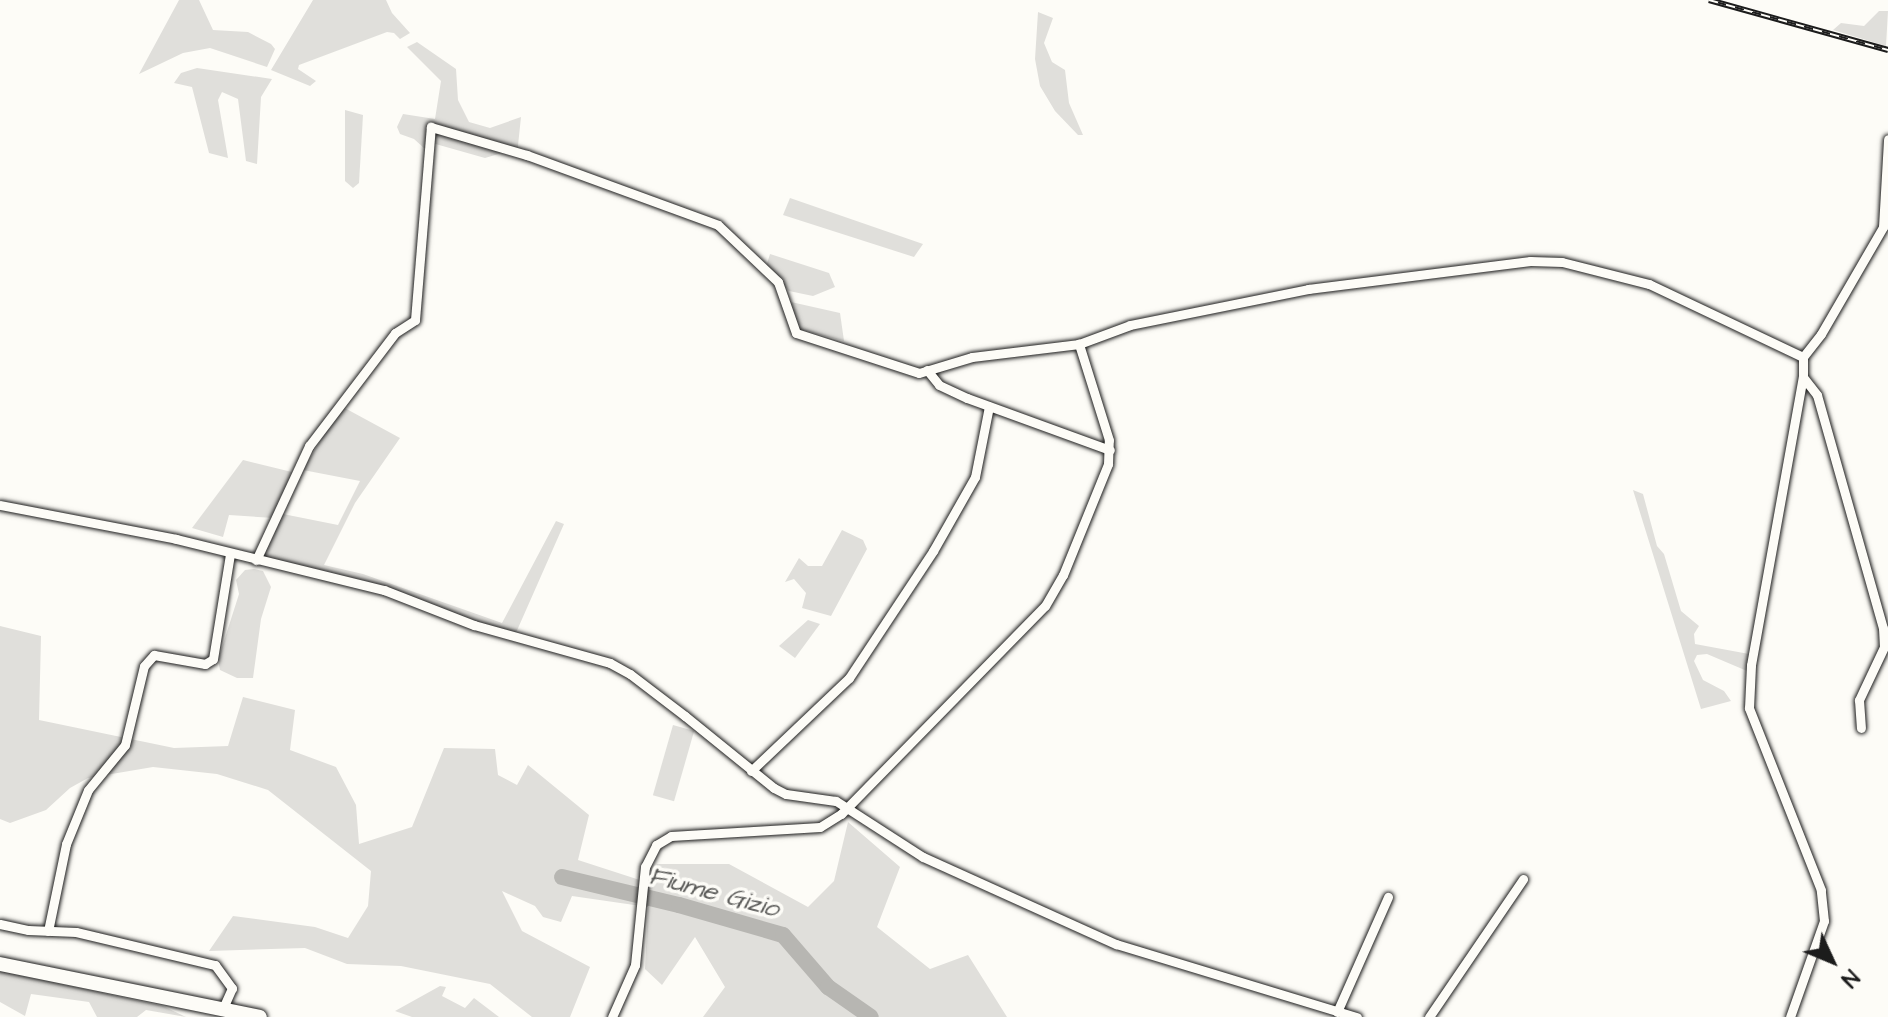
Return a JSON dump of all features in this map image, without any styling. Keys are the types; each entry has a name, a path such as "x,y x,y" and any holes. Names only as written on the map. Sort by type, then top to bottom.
{"main road":[{"path":"0,964 260,1017"}],"street":[{"path":"256,560 309,446 392,336 415,320 431,127 527,155 718,225 778,282 796,333 910,372 972,357 1079,344 1130,325 1308,289 1530,261 1562,262 1649,284 1803,357"},
{"path":"1790,1017 1824,921 1821,890 1749,708 1751,665 1803,377 1803,357 1821,334 1883,227 1888,139"},
{"path":"612,1017 635,965 642,887 651,852 671,836 820,827 847,808 1045,606 1063,575 1092,507 1110,450 1106,427 1079,344"},
{"path":"927,370 939,385 1110,450"},
{"path":"1803,377 1812,385 1820,407 1883,628 1884,647 1859,700 1861,728"},
{"path":"751,771 849,678 933,551 966,499 975,477 989,406"},
{"path":"0,505 176,539 384,590 474,625 610,663 674,707 751,771 786,794 824,797 847,808 923,857 1116,944 1285,992 1357,1017"},
{"path":"48,931 66,844 88,790 125,745 144,666 160,655 205,664 213,659 230,554"},
{"path":"1429,1017 1523,879"},
{"path":"1337,1012 1388,897"},
{"path":"0,924 89,935 215,965 232,988 222,1010"}],"shaded area":[{"path":"179,0 199,0 213,30 248,32 271,44 275,49 267,67 210,48 183,53 139,74"},
{"path":"313,0 386,0 392,13 410,33 400,39 394,33 387,32 299,65 298,69 316,81 310,86 271,70"},
{"path":"1879,11 1888,11 1886,46 1833,30 1841,23 1864,26"},
{"path":"1038,12 1053,18 1044,43 1052,62 1065,70 1069,103 1083,135 1078,135 1055,111 1040,86 1035,59"},
{"path":"417,42 456,69 458,100 469,122 490,128 521,117 517,155 505,152 485,158 432,143 431,148 424,148 414,139 400,134 397,127 403,114 435,119 441,81 407,47"},
{"path":"197,68 272,79 261,97 257,164 246,161 238,99 222,92 218,100 228,158 209,153 192,87 174,83 181,73"},
{"path":"345,110 363,115 359,183 353,188 345,181"},
{"path":"790,198 923,244 914,257 783,215"},
{"path":"770,254 829,273 835,287 813,296 789,291 766,267"},
{"path":"791,302 840,313 844,341 798,329"},
{"path":"341,406 400,438 355,503 324,565 363,574 502,623 556,521 564,524 515,635 363,580 263,558 283,514 338,525 360,481 303,470"},
{"path":"243,460 296,473 274,518 229,515 223,537 192,528"},
{"path":"1633,490 1643,494 1657,546 1664,554 1681,611 1699,626 1694,634 1695,644 1749,654 1747,671 1707,654 1697,655 1694,661 1703,680 1724,691 1731,701 1701,709"},
{"path":"842,530 863,540 867,549 831,616 802,608 806,593 794,579 785,582 799,558 808,566 822,566"},
{"path":"245,570 263,571 271,587 261,619 253,678 237,678 220,670 218,660 239,594 236,580"},
{"path":"808,620 820,624 795,658 779,646"},
{"path":"0,626 41,636 39,720 174,748 228,746 243,697 295,710 290,750 336,767 356,805 359,844 412,827 444,748 495,749 498,775 517,785 528,765 589,815 578,860 649,883 657,864 729,864 808,907 834,881 848,822 900,867 877,927 930,969 968,955 1007,1017 703,1017 725,987 695,937 662,985 645,969 648,907 572,896 561,922 543,917 535,906 502,891 522,931 590,967 570,1017 532,1017 490,984 401,966 347,964 305,948 209,951 233,916 315,927 348,938 368,906 371,871 268,790 217,774 153,767 88,778 70,788 46,810 10,823 0,819"},
{"path":"673,725 694,731 674,801 653,795"},
{"path":"0,971 163,1006 186,1017 146,1010 137,1017 97,1017 89,1002 31,994 25,1016 0,1002"},
{"path":"440,986 446,987 442,996 465,1008 474,998 499,1017 412,1017 395,1011"}],"waterway":[{"name":"Fiume Gizio","path":"562,877 679,905 783,935 828,987 871,1017"}],"railway":[{"path":"1709,0 1888,50"}]}
